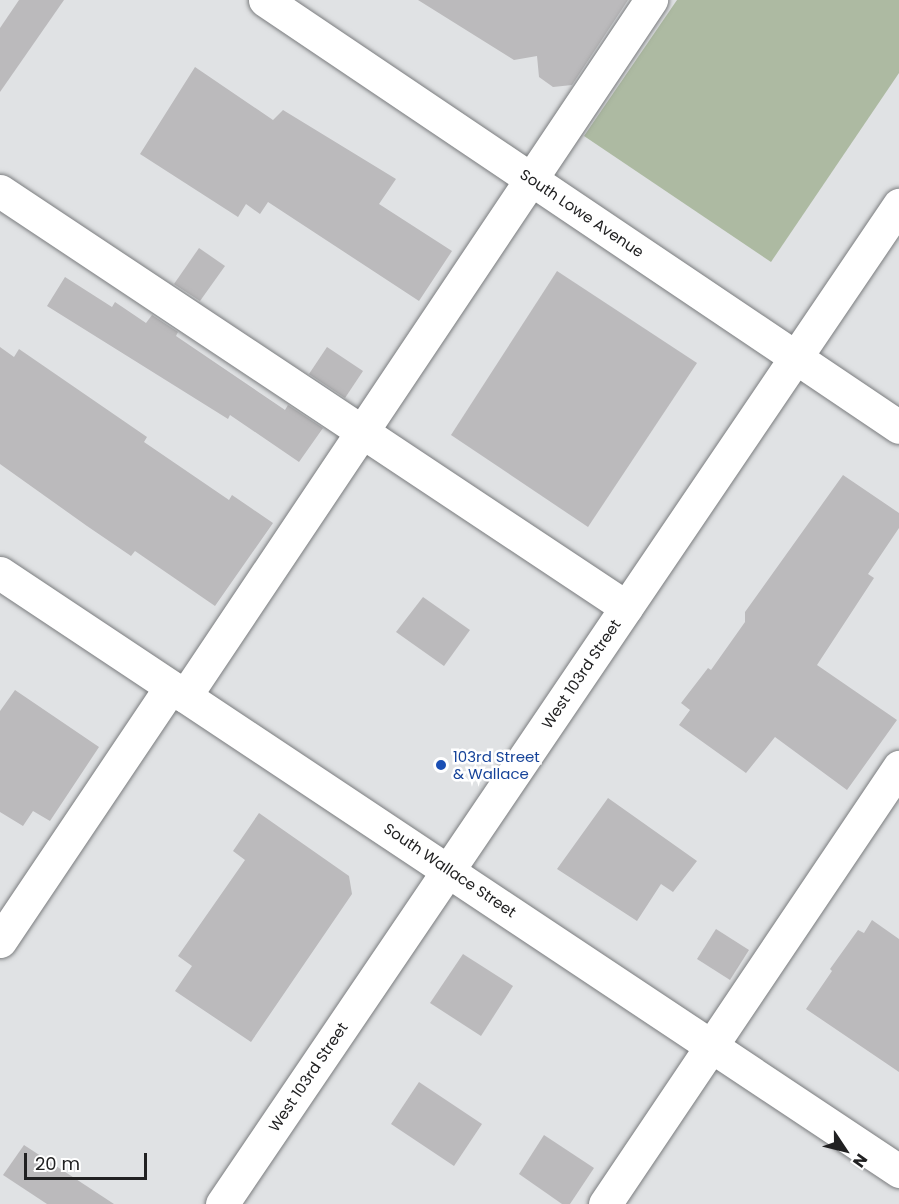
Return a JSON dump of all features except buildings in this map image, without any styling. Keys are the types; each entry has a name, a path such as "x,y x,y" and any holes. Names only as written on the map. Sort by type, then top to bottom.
{"street":[{"name":"South Lowe Avenue","path":"265,0 899,427"},
{"path":"0,941 363,431 651,0"},
{"path":"0,191 626,607"},
{"name":"West 103rd Street","path":"222,1204 899,204"},
{"name":"South Wallace Street","path":"0,573 449,869 899,1171"},
{"path":"605,1204 896,778"}],"green space":[{"path":"677,0 899,0 899,73 771,262 584,136"}],"place":[{"name":"103rd Street & Wallace","path":"441,765"}]}
